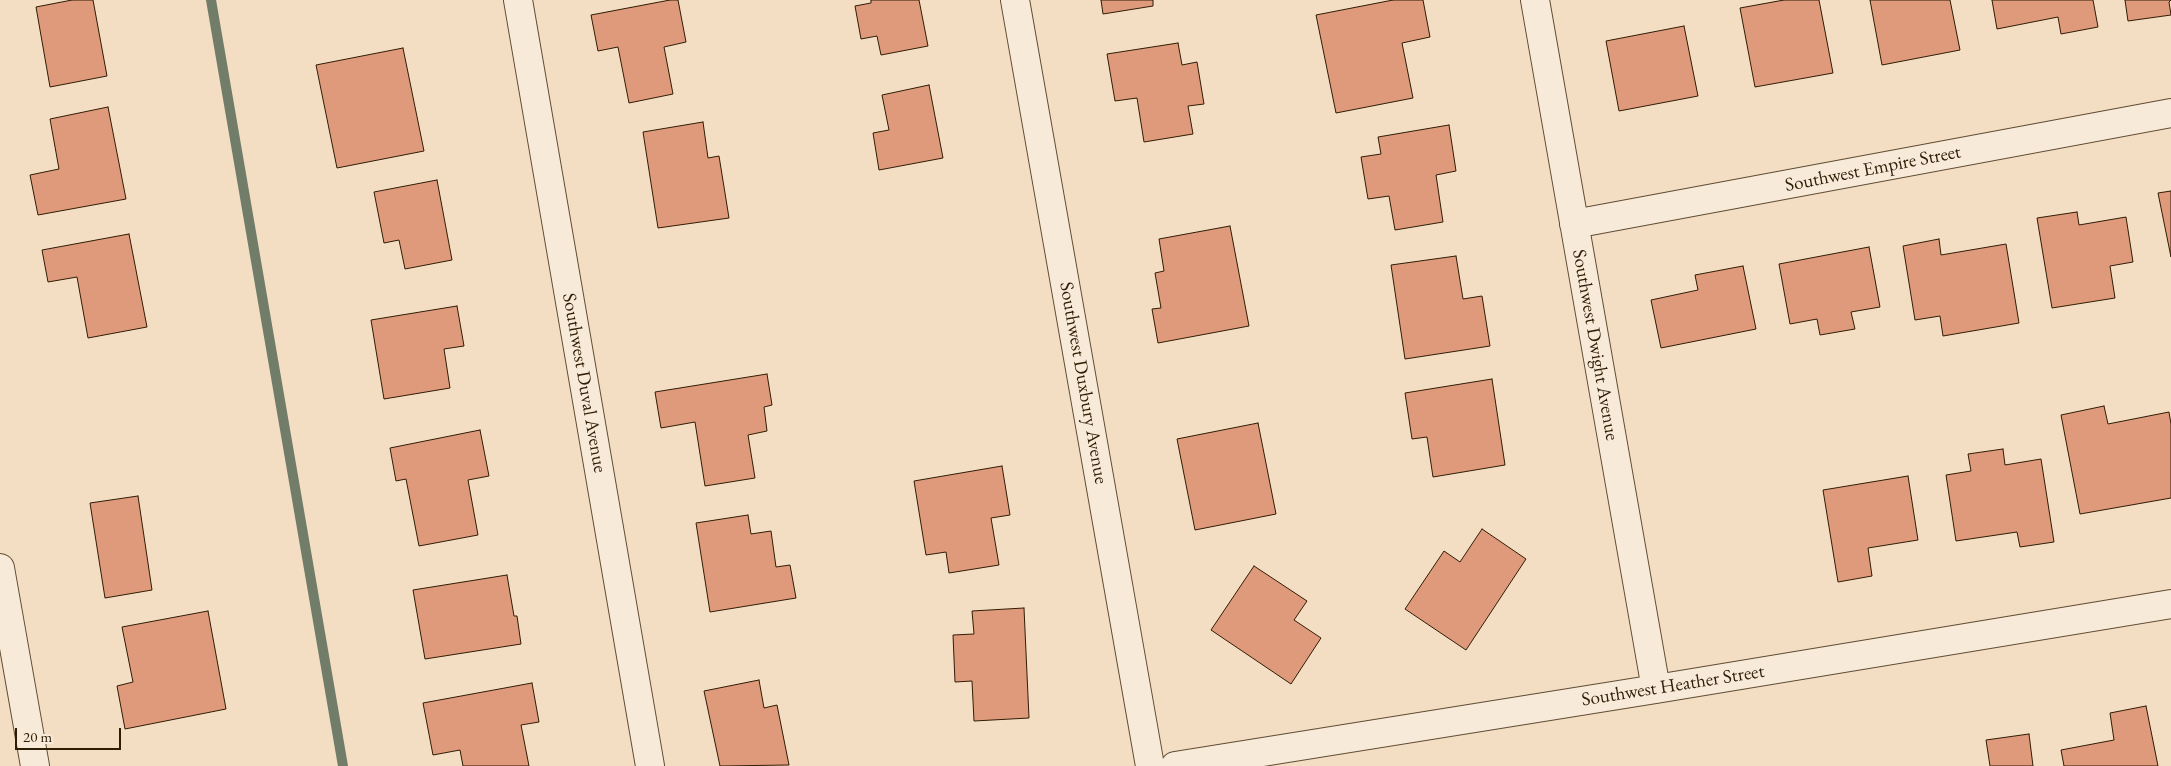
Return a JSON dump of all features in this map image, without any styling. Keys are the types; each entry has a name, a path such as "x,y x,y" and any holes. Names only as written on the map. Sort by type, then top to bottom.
{"street":[{"name":"Southwest Duval Avenue","path":"518,0 650,766"},
{"name":"Southwest Duxbury Avenue","path":"1015,0 1150,766"},
{"name":"Southwest Dwight Avenue","path":"1535,0 1656,689"},
{"name":"Southwest Empire Street","path":"1574,224 2171,114"},
{"path":"0,568 35,766"},
{"name":"Southwest Heather Street","path":"1175,766 2171,604"}],"building":[{"path":"72,0 93,0 107,76 50,87 36,7"},
{"path":"678,0 686,42 664,47 673,94 629,103 618,47 598,51 591,15"},
{"path":"871,0 919,0 928,46 881,55 877,36 861,39 855,6 871,3"},
{"path":"1101,0 1153,0 1153,6 1103,14"},
{"path":"1393,0 1423,0 1430,37 1402,43 1413,98 1336,113 1316,15"},
{"path":"1784,0 1819,0 1833,73 1755,87 1740,8"},
{"path":"1870,0 1950,0 1960,50 1882,65"},
{"path":"1992,0 2093,0 2098,27 2061,34 2058,17 1997,29"},
{"path":"2125,0 2171,0 2169,2 2171,15 2128,21"},
{"path":"1684,26 1698,96 1619,111 1606,41"},
{"path":"1178,43 1182,65 1197,62 1204,104 1188,106 1193,134 1144,142 1137,98 1115,101 1107,54"},
{"path":"403,48 424,151 337,168 316,65"},
{"path":"929,85 943,158 879,170 873,133 889,130 882,95"},
{"path":"108,107 126,199 38,215 30,175 59,169 50,119"},
{"path":"703,122 708,158 719,156 729,218 658,228 643,132"},
{"path":"1449,125 1456,171 1436,175 1443,222 1395,230 1389,196 1368,199 1361,157 1381,154 1378,137"},
{"path":"437,180 452,260 405,269 399,240 384,243 374,192"},
{"path":"2171,191 2171,257 2158,193"},
{"path":"2077,212 2079,225 2126,217 2133,262 2110,266 2115,298 2052,308 2037,218"},
{"path":"1230,226 1249,326 1158,343 1152,309 1161,308 1155,273 1164,271 1159,239"},
{"path":"129,234 147,327 88,338 77,277 48,282 42,250"},
{"path":"1939,239 1941,255 2006,244 2019,323 1943,336 1940,316 1915,320 1903,246"},
{"path":"1869,247 1880,307 1851,312 1855,329 1820,335 1817,319 1790,324 1779,264"},
{"path":"1456,256 1463,299 1482,296 1490,346 1405,359 1391,265"},
{"path":"1743,266 1756,329 1661,348 1651,300 1698,290 1695,275"},
{"path":"457,306 464,346 444,349 450,388 384,399 371,320"},
{"path":"767,374 772,405 764,407 767,431 748,435 755,478 705,486 695,422 661,428 655,392"},
{"path":"1492,379 1505,465 1433,477 1427,437 1412,439 1405,393"},
{"path":"2104,406 2108,424 2169,412 2171,424 2171,498 2080,514 2061,415"},
{"path":"1258,423 1276,514 1195,530 1177,439"},
{"path":"480,430 489,476 468,480 478,535 419,546 406,479 396,481 390,448"},
{"path":"2003,449 2005,465 2041,459 2054,542 2020,547 2017,532 1956,541 1946,475 1971,471 1968,454"},
{"path":"1002,466 1010,515 991,518 999,565 949,573 946,552 926,555 914,481"},
{"path":"1908,476 1918,540 1868,548 1872,576 1838,582 1823,490"},
{"path":"138,496 152,590 105,598 90,503"},
{"path":"748,515 751,534 771,531 776,567 790,565 796,598 710,612 696,523"},
{"path":"1482,529 1526,559 1466,650 1405,609 1444,551 1460,562"},
{"path":"1254,566 1307,601 1294,620 1321,638 1291,684 1211,630"},
{"path":"507,575 514,616 517,616 521,644 425,659 413,590"},
{"path":"1024,608 1029,718 974,721 972,681 955,682 953,635 974,634 972,611"},
{"path":"208,611 226,709 125,729 117,686 133,682 122,627"},
{"path":"759,680 764,708 777,705 789,765 720,766 704,691"},
{"path":"532,683 539,722 521,725 529,766 463,766 460,750 433,755 423,703"},
{"path":"2146,706 2158,766 2064,766 2061,750 2114,740 2110,713"},
{"path":"2029,734 2033,766 1990,766 1986,740"}],"waterway":[{"path":"211,0 343,766"}]}
